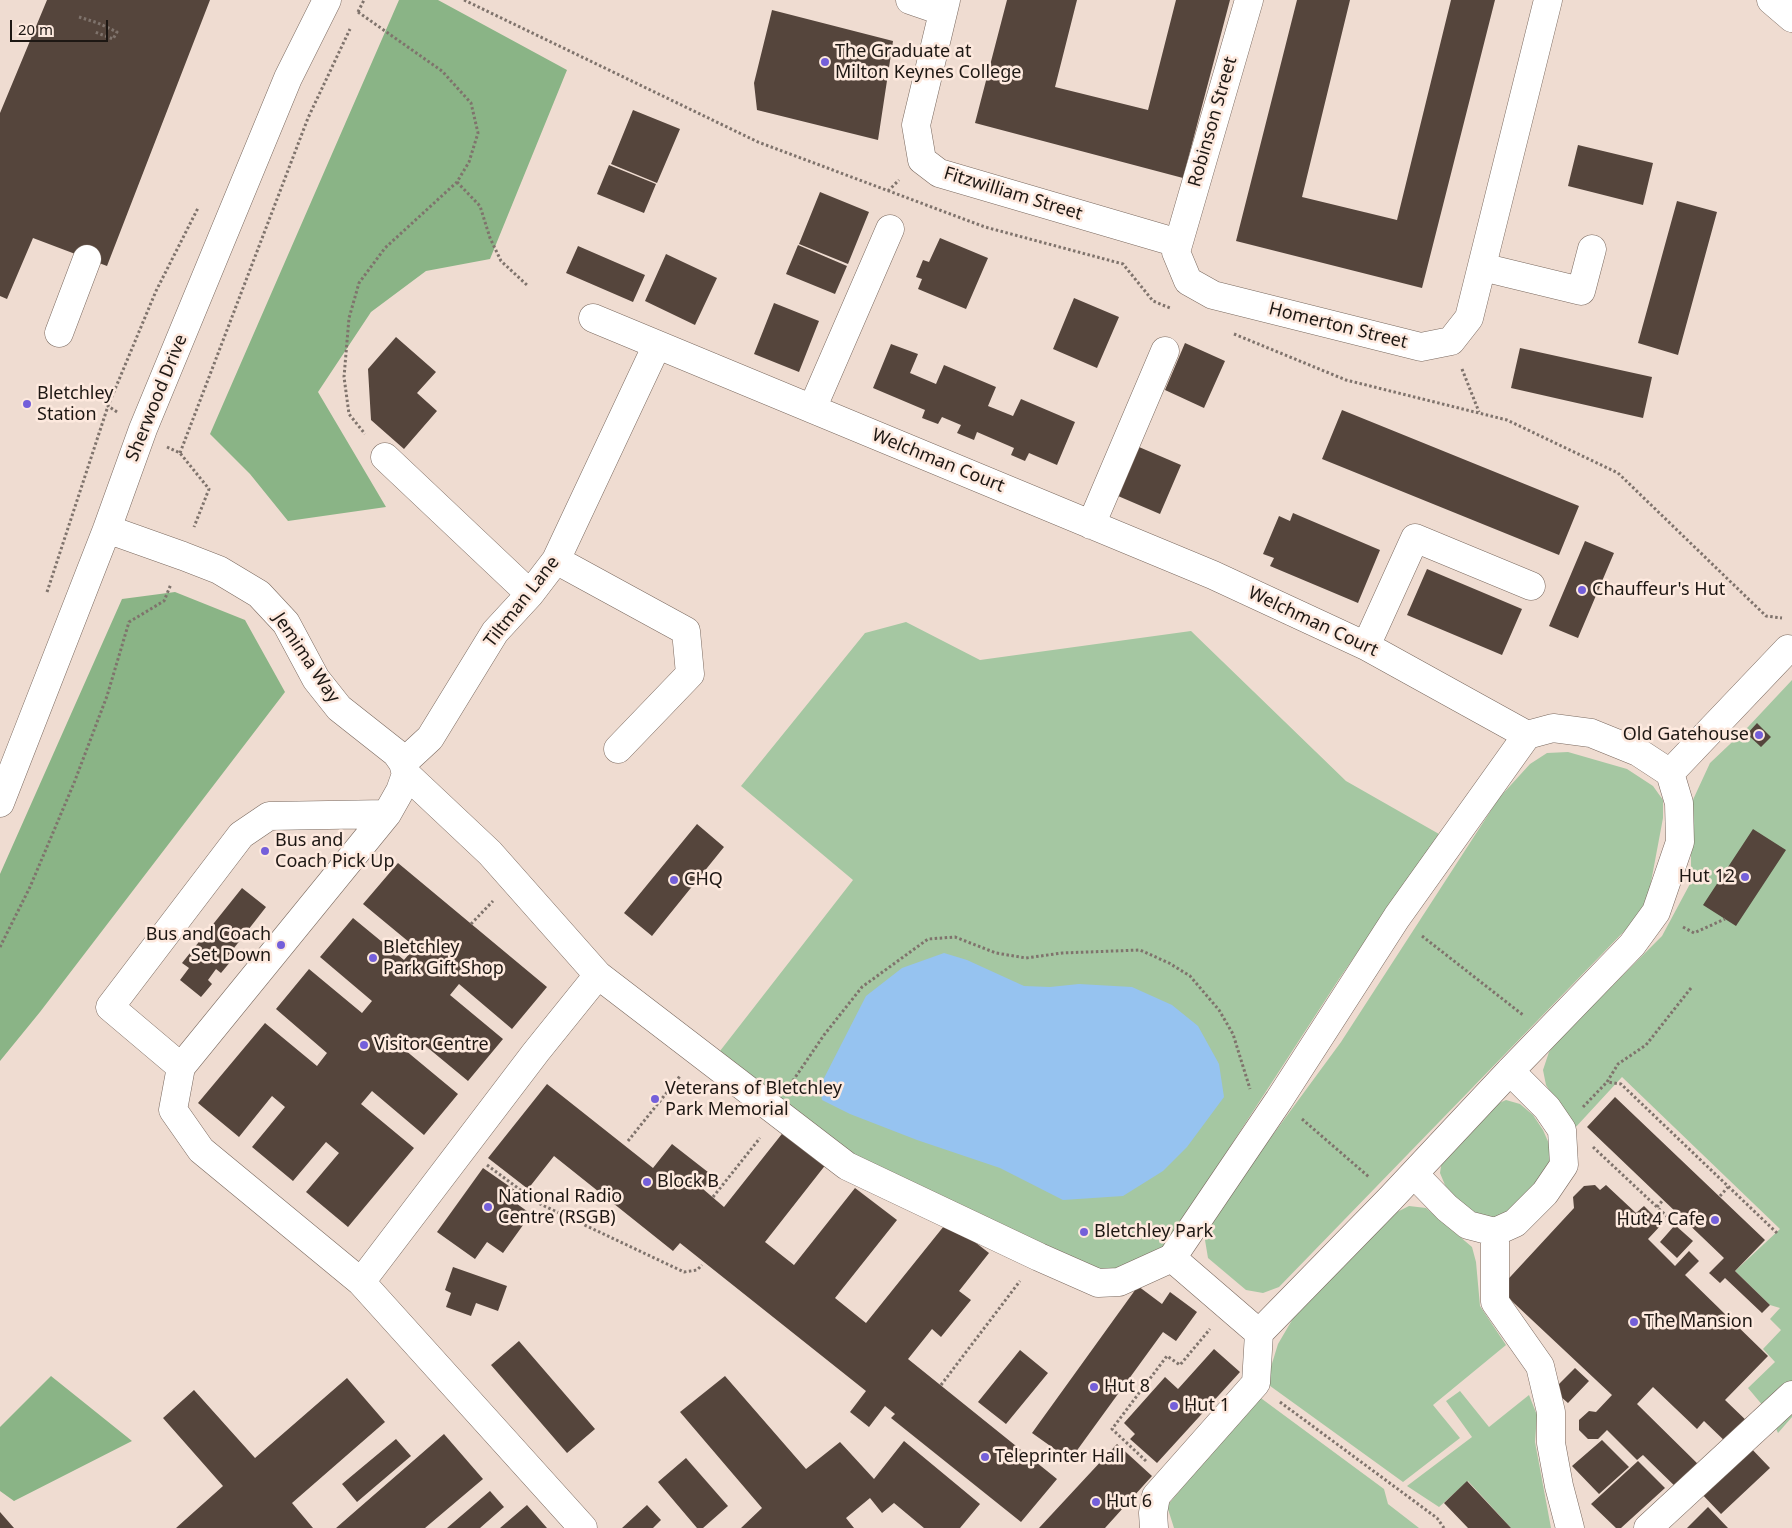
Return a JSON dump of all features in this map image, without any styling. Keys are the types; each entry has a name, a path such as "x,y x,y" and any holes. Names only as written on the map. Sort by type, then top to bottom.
{"street":[{"name":"Sherwood Drive","path":"0,802 107,530 143,429 284,87 327,0"},
{"path":"910,0 944,6"},
{"name":"Robinson Street","path":"1178,243 1249,0"},
{"path":"1451,341 1469,318 1548,0"},
{"name":"Fitzwilliam Street","path":"944,6 916,125 922,160 939,173 1178,243"},
{"path":"812,409 890,229"},
{"name":"Homerton Street","path":"1178,243 1176,252 1188,281 1213,295 1422,347 1451,341"},
{"path":"1482,267 1581,291 1592,249"},
{"path":"59,333 87,259"},
{"name":"Welchman Court","path":"593,318 1213,575 1366,646 1527,735"},
{"name":"Tiltman Lane","path":"404,768 430,738 495,632 530,594 556,560 657,345"},
{"path":"1091,524 1165,351"},
{"path":"385,457 530,594"},
{"name":"Jemima Way","path":"107,530 220,570 259,594 286,623 316,679 339,708 396,753 404,768 490,853 598,975 847,1166 1038,1257 1098,1283 1119,1282 1172,1258"},
{"path":"1366,646 1415,538 1531,586"},
{"path":"556,560 686,631 690,674 618,749"},
{"path":"1670,773 1788,649"},
{"path":"1154,1528 1153,1513 1156,1496 1256,1383 1259,1333 1390,1199 1632,945 1656,912 1680,842 1679,803 1670,773 1638,752 1591,733 1554,728 1527,735 1397,917 1172,1258 1259,1333"},
{"path":"404,768 400,791 387,814 181,1066 173,1110 201,1150 361,1282 583,1528"},
{"path":"181,1066 110,1007 241,835 269,816 387,814"},
{"path":"361,1282 536,1052 598,975"},
{"path":"1414,1174 1447,1208 1468,1225 1495,1232 1515,1223 1545,1193 1564,1165 1562,1130 1547,1108 1510,1071"},
{"path":"1495,1232 1493,1312 1540,1366 1551,1412 1551,1443 1559,1486 1570,1528"},
{"path":"1648,1528 1792,1395"}],"path":[{"path":"180,453 308,118 364,0"},
{"path":"464,0 758,142 984,227 1123,264 1153,301 1175,310"},
{"path":"358,12 442,71 472,103 478,133 469,162 458,182 386,248 358,283 349,318 344,377 349,414 385,457"},
{"path":"79,17 117,32 113,40 95,32"},
{"path":"458,182 480,206 490,238 500,261 528,286"},
{"path":"1227,332 1346,380 1507,420 1618,473 1766,616 1784,618"},
{"path":"1451,341 1479,413"},
{"path":"46,596 108,406"},
{"path":"0,946 30,887 74,783 107,696 129,622 164,601 198,516"},
{"path":"1656,912 1694,933 1725,919"},
{"path":"1397,917 1547,1034"},
{"path":"713,1197 776,1112 824,1035 862,987 928,940 955,937 996,953 1026,958 1062,953 1140,950 1169,963 1190,976 1219,1010 1233,1034 1254,1100 1272,1109 1372,1180 1390,1199"},
{"path":"1691,988 1646,1045 1618,1064 1607,1082 1621,1084 1777,1233"},
{"path":"628,1141 698,1052"},
{"path":"1563,1147 1593,1147 1673,1222"},
{"path":"462,1148 538,1203 684,1272 697,1270 702,1265"},
{"path":"1720,1196 1728,1187"},
{"path":"1657,1207 1664,1200"},
{"path":"941,1385 1038,1257"},
{"path":"1169,1482 1112,1429 1167,1356 1180,1365 1228,1308"},
{"path":"1256,1383 1437,1518 1444,1528"}],"green space":[{"path":"399,0 438,0 567,70 490,259 426,271 371,312 318,392 386,507 288,521 250,474 210,434"},
{"path":"175,592 245,620 285,692 40,1012 0,1061 0,874 122,599"},
{"path":"906,622 980,660 1191,631 1346,781 1439,834 1339,979 1163,1250 1109,1272 1084,1272 850,1158 720,1051 853,880 741,786 865,633"},
{"path":"1792,680 1792,1417 1778,1433 1769,1413 1748,1388 1775,1362 1763,1349 1781,1330 1770,1319 1780,1308 1770,1305 1735,1271 1780,1229 1622,1077 1574,1129 1546,1085 1543,1070 1549,1052 1560,1038 1662,936 1691,882 1691,804 1710,763 1748,727"},
{"path":"1568,752 1627,769 1653,786 1663,800 1663,818 1648,898 1636,919 1279,1287 1263,1293 1246,1290 1208,1258 1205,1240 1211,1219 1341,1042 1499,798 1530,764 1547,753"},
{"path":"1506,1100 1520,1104 1533,1115 1543,1130 1550,1146 1551,1161 1544,1177 1512,1212 1492,1218 1472,1213 1457,1201 1445,1185 1440,1173 1442,1160 1490,1107"},
{"path":"1409,1206 1426,1208 1472,1247 1476,1262 1480,1306 1506,1345 1433,1405 1460,1438 1403,1482 1266,1383 1278,1344 1295,1315 1391,1215"},
{"path":"51,1376 132,1441 14,1501 0,1491 0,1427"},
{"path":"1460,1391 1489,1427 1529,1395 1537,1415 1535,1442 1551,1528 1511,1528 1468,1481 1439,1507 1407,1486 1472,1437 1446,1401"},
{"path":"1258,1396 1384,1489 1388,1504 1419,1528 1174,1528 1167,1506"}],"water":[{"path":"944,953 967,960 1024,986 1050,987 1079,984 1132,987 1172,1005 1198,1026 1219,1064 1224,1097 1187,1147 1163,1171 1123,1196 1063,1200 1000,1168 917,1140 850,1114 822,1100 820,1086 866,996 902,968"}],"building":[{"name":"Bletchley Station","path":"47,0 210,0 107,266 33,238 7,299 0,296 0,113"},
{"path":"1007,0 1077,0 1055,87 1148,110 1176,0 1230,0 1183,178 975,123"},
{"path":"1297,0 1350,0 1302,197 1397,220 1451,0 1495,0 1422,288 1236,241"},
{"name":"The Graduate at Milton Keynes College","path":"772,10 893,41 878,140 757,110 754,83"},
{"path":"633,110 680,129 657,183 611,164"},
{"path":"1578,145 1653,163 1643,205 1568,186"},
{"path":"609,165 656,184 644,213 597,194"},
{"path":"820,192 869,212 848,264 799,244"},
{"path":"1677,201 1717,212 1678,355 1638,343"},
{"path":"940,238 988,258 966,309 918,289 922,279 916,277 923,260 929,262"},
{"path":"798,245 847,266 835,294 786,274"},
{"path":"578,246 645,275 633,302 566,273"},
{"path":"666,254 717,278 695,325 645,301"},
{"path":"1074,298 1119,317 1097,368 1053,349"},
{"path":"774,303 819,321 799,372 754,354"},
{"path":"396,337 436,372 417,393 437,411 404,449 371,420 368,369"},
{"path":"1185,343 1225,361 1204,408 1165,390"},
{"path":"891,344 918,354 910,373 936,384 944,365 996,387 988,406 1013,416 1021,399 1075,422 1057,465 1029,453 1025,461 1011,455 1014,448 977,432 974,440 957,433 961,425 942,417 938,424 922,418 925,410 873,388"},
{"path":"1520,348 1652,377 1643,418 1511,388"},
{"path":"1342,410 1579,506 1559,555 1322,459"},
{"path":"1139,447 1181,465 1160,514 1118,496"},
{"path":"1293,513 1380,550 1358,603 1270,566 1274,558 1263,554 1279,516 1290,521"},
{"name":"Chauffeur's Hut","path":"1585,541 1614,553 1578,638 1549,626"},
{"path":"1427,569 1522,609 1502,655 1407,615"},
{"name":"Old Gatehouse","path":"1757,723 1771,737 1761,747 1747,734"},
{"name":"CHQ","path":"697,824 724,847 652,936 624,913"},
{"name":"Hut 12","path":"1753,829 1786,850 1736,926 1703,905"},
{"name":"Visitor Centre","path":"398,863 547,987 512,1029 459,984 450,995 503,1039 468,1081 416,1038 405,1050 458,1094 424,1135 372,1091 361,1104 414,1148 348,1227 306,1192 339,1153 326,1142 293,1181 252,1147 285,1107 272,1096 239,1137 198,1103 265,1023 317,1066 327,1053 276,1009 309,969 362,1013 372,1001 320,957 353,918 404,960 415,947 363,904"},
{"path":"242,888 266,907 227,957 231,961 221,973 216,969 208,980 212,984 201,997 180,980 189,968 182,963"},
{"path":"547,1084 653,1168 672,1144 713,1176 703,1189 724,1207 785,1130 827,1163 765,1242 794,1265 855,1188 897,1220 835,1298 866,1323 948,1221 989,1253 959,1291 971,1300 941,1337 932,1329 908,1359 1057,1479 1021,1522 891,1418 895,1414 885,1406 869,1427 850,1412 866,1391 680,1243 673,1251 554,1156 528,1189 488,1158"},
{"name":"Hut 4 Cafe","path":"1615,1097 1765,1240 1735,1271 1770,1305 1762,1313 1725,1278 1720,1283 1709,1273 1724,1258 1587,1127"},
{"name":"National Radio Centre (RSGB)","path":"483,1168 519,1193 513,1201 531,1214 503,1253 487,1242 475,1259 437,1232"},
{"name":"The Mansion","path":"1595,1185 1600,1190 1606,1185 1636,1213 1644,1206 1662,1224 1648,1239 1675,1266 1689,1251 1699,1261 1685,1275 1768,1356 1725,1400 1750,1424 1729,1445 1704,1421 1697,1429 1653,1387 1637,1404 1704,1470 1682,1493 1643,1455 1637,1460 1607,1430 1598,1439 1588,1439 1579,1430 1579,1420 1589,1411 1596,1412 1612,1395 1499,1289 1574,1208 1573,1197 1584,1186"},
{"path":"1675,1225 1693,1241 1677,1258 1660,1242"},
{"path":"453,1267 507,1286 498,1311 476,1303 471,1316 446,1307 451,1293 445,1290"},
{"name":"Hut 8","path":"1138,1286 1162,1304 1170,1292 1197,1312 1176,1341 1163,1332 1070,1460 1032,1433"},
{"path":"519,1341 595,1429 567,1453 491,1365"},
{"name":"Hut 1","path":"1214,1349 1240,1372 1157,1463 1130,1439 1135,1434 1124,1423 1165,1377 1178,1389"},
{"path":"1020,1350 1048,1373 1006,1424 978,1402"},
{"path":"1575,1368 1589,1381 1568,1403 1553,1390"},
{"path":"725,1376 806,1469 840,1442 874,1479 904,1441 980,1504 960,1528 924,1528 894,1503 882,1513 870,1498 846,1518 854,1528 741,1528 762,1508 680,1412"},
{"path":"347,1378 385,1422 292,1503 313,1528 176,1528 223,1486 163,1418 194,1390 255,1458"},
{"path":"444,1434 483,1479 425,1528 336,1528"},
{"path":"396,1439 411,1456 357,1502 342,1484"},
{"path":"1602,1440 1629,1467 1599,1494 1572,1466"},
{"name":"Hut 6","path":"1117,1444 1152,1476 1105,1528 1039,1528"},
{"path":"1747,1444 1770,1468 1721,1514 1698,1490"},
{"path":"686,1458 728,1506 703,1528 697,1528 658,1482"},
{"path":"1638,1461 1665,1488 1621,1528 1616,1528 1591,1504"},
{"path":"1467,1481 1511,1528 1468,1528 1444,1503"},
{"path":"490,1491 504,1507 480,1528 447,1528"},
{"path":"527,1505 547,1528 500,1528"},
{"path":"647,1505 661,1520 653,1528 622,1528"},
{"path":"1708,1507 1728,1528 1687,1528"},
{"path":"0,1512 14,1528 0,1528"}],"place":[{"name":"The Graduate at Milton Keynes College","path":"825,62"},
{"name":"Bletchley Station","path":"27,404"},
{"name":"Chauffeur's Hut","path":"1582,590"},
{"name":"Old Gatehouse","path":"1759,735"},
{"name":"Bus and Coach Pick Up","path":"265,851"},
{"name":"Hut 12","path":"1745,877"},
{"name":"CHQ","path":"674,880"},
{"name":"Bus and Coach Set Down","path":"281,945"},
{"name":"Bletchley Park Gift Shop","path":"373,958"},
{"name":"Visitor Centre","path":"364,1045"},
{"name":"Veterans of Bletchley Park Memorial","path":"655,1099"},
{"name":"Block B","path":"647,1182"},
{"name":"National Radio Centre (RSGB)","path":"488,1207"},
{"name":"Hut 4 Cafe","path":"1715,1220"},
{"name":"Bletchley Park","path":"1084,1232"},
{"name":"The Mansion","path":"1634,1322"},
{"name":"Hut 8","path":"1094,1387"},
{"name":"Hut 1","path":"1174,1406"},
{"name":"Teleprinter Hall","path":"985,1457"},
{"name":"Hut 6","path":"1096,1502"}]}
